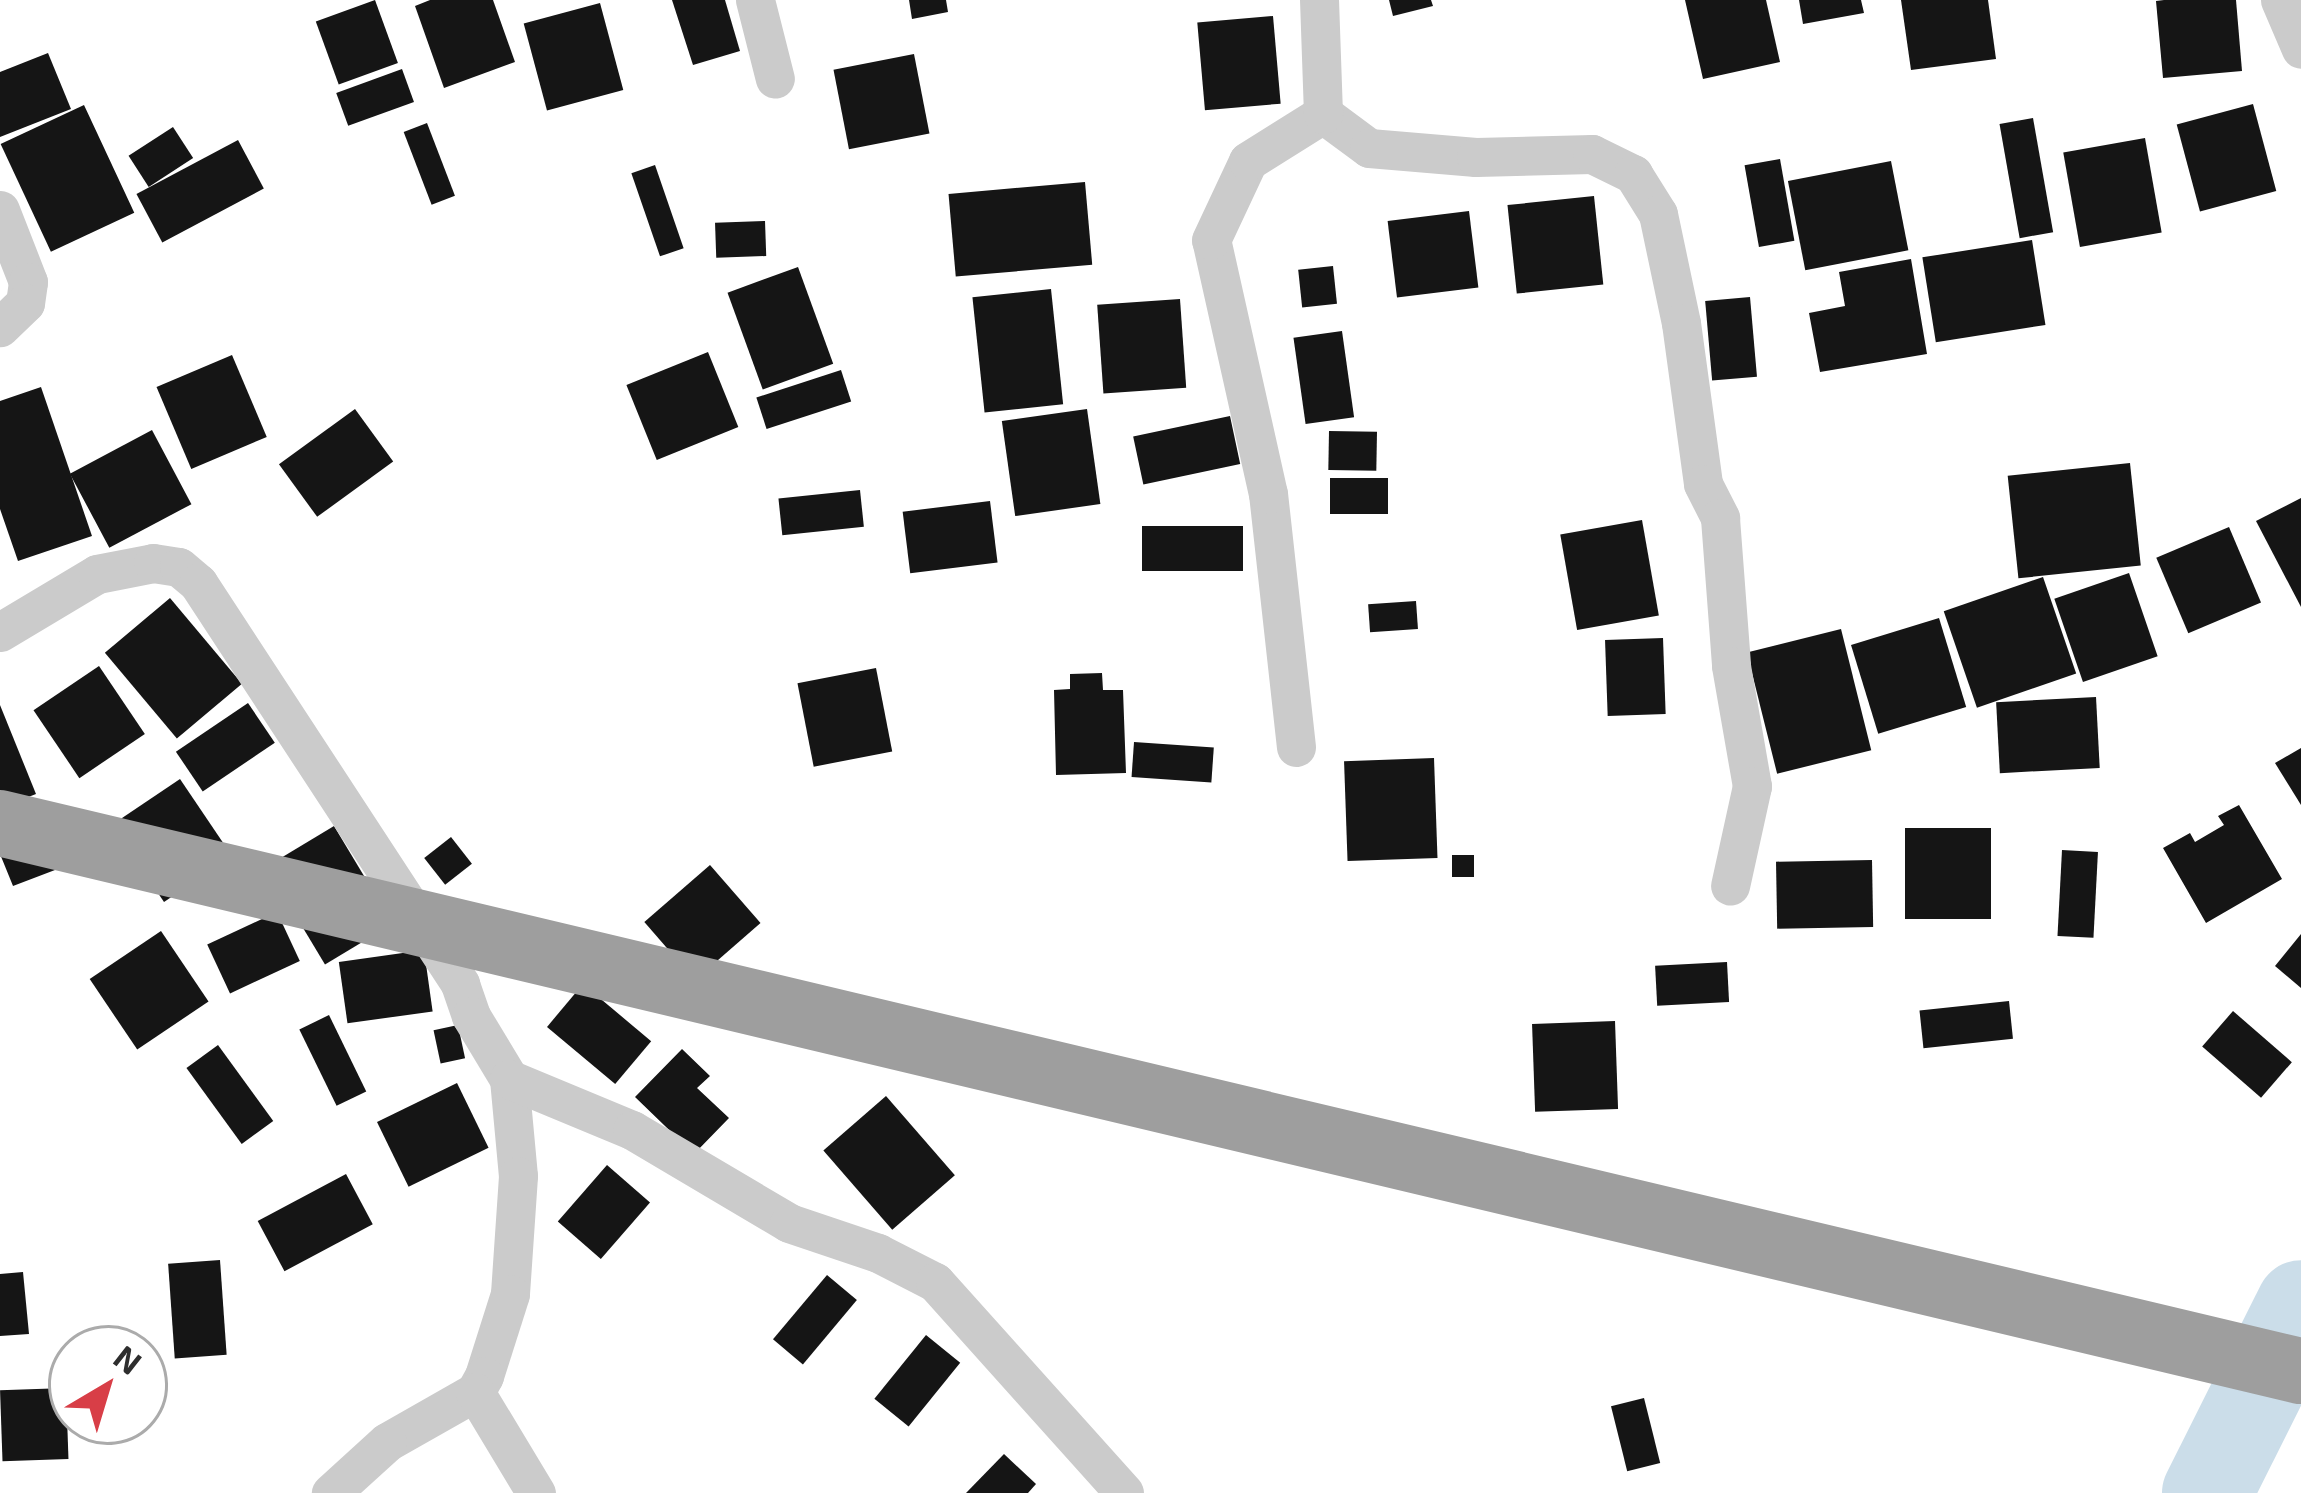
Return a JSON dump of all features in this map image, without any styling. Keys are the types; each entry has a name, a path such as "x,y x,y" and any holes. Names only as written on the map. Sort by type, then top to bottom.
{"highway":[{"path":"0,823 2301,1371"}],"street":[{"path":"755,0 775,79"},
{"path":"1319,0 1323,114"},
{"path":"2280,0 2301,49"},
{"path":"1296,747 1268,494 1211,240 1248,160 1323,114"},
{"path":"1323,114 1370,148 1476,157 1592,154 1634,174 1658,214 1681,322 1703,484 1720,518 1731,666 1752,786 1730,886"},
{"path":"0,210 28,282 25,303 0,327"},
{"path":"0,632 97,574 153,563 179,567 198,583 282,719 460,984 471,1016 509,1079 518,1176 510,1294 476,1392 387,1442 331,1493"},
{"path":"509,1079 632,1130 789,1223 878,1253 935,1282 1124,1493"},
{"path":"476,1392 536,1493"}],"building":[{"path":"375,0 398,63 339,85 316,22"},
{"path":"430,0 493,0 515,62 444,88 415,6"},
{"path":"672,0 725,0 740,51 693,65"},
{"path":"909,0 946,0 948,12 912,19"},
{"path":"1389,0 1431,0 1433,6 1393,16"},
{"path":"1685,0 1766,0 1780,62 1703,79"},
{"path":"1799,0 1861,0 1864,13 1803,24"},
{"path":"1901,0 1988,0 1996,59 1911,70"},
{"path":"2236,0 2242,71 2163,78 2156,1"},
{"path":"600,3 623,90 547,110 524,23"},
{"path":"1273,16 1281,104 1205,110 1197,23"},
{"path":"48,53 71,109 0,137 0,72"},
{"path":"914,54 929,134 849,149 834,70"},
{"path":"402,69 414,102 348,126 336,93"},
{"path":"2253,104 2276,191 2200,211 2177,124"},
{"path":"84,105 134,213 51,252 1,144"},
{"path":"2033,118 2053,232 2020,238 2000,124"},
{"path":"427,123 455,196 432,205 404,132"},
{"path":"173,127 193,158 149,187 129,156"},
{"path":"2145,138 2162,233 2080,247 2063,152"},
{"path":"238,140 264,189 162,243 136,194"},
{"path":"1780,159 1794,241 1759,247 1745,165"},
{"path":"1891,161 1908,250 1805,270 1788,181"},
{"path":"655,165 684,248 660,256 631,173"},
{"path":"1085,182 1092,265 956,277 949,194"},
{"path":"1594,196 1603,285 1517,294 1507,205"},
{"path":"1469,211 1478,287 1397,297 1388,221"},
{"path":"765,221 766,256 716,258 715,223"},
{"path":"2032,240 2045,325 1936,342 1922,257"},
{"path":"1911,259 1927,354 1820,372 1809,313 1845,306 1839,272"},
{"path":"1333,266 1337,304 1302,307 1298,270"},
{"path":"798,267 833,364 763,389 728,293"},
{"path":"1051,289 1063,404 985,413 972,297"},
{"path":"1750,297 1757,377 1712,381 1705,301"},
{"path":"1180,299 1186,388 1103,394 1097,305"},
{"path":"1342,331 1354,417 1306,424 1293,338"},
{"path":"708,352 738,427 657,460 626,385"},
{"path":"232,355 267,437 191,469 157,387"},
{"path":"841,370 851,401 767,429 756,398"},
{"path":"41,387 92,536 18,561 0,509 0,401"},
{"path":"355,409 393,462 317,517 279,464"},
{"path":"1087,409 1100,504 1015,516 1002,421"},
{"path":"1230,416 1240,464 1143,485 1133,437"},
{"path":"152,430 191,504 109,548 70,474"},
{"path":"1329,431 1377,432 1376,471 1328,470"},
{"path":"2130,463 2141,565 2018,578 2008,476"},
{"path":"1330,478 1388,478 1388,514 1330,514"},
{"path":"860,490 864,527 782,535 778,499"},
{"path":"2301,498 2301,607 2256,521"},
{"path":"990,501 998,563 910,573 903,512"},
{"path":"1642,520 1659,616 1577,630 1560,534"},
{"path":"1142,526 1243,526 1243,571 1142,571"},
{"path":"2229,527 2261,602 2188,633 2156,558"},
{"path":"2129,573 2158,656 2083,682 2054,599"},
{"path":"2043,577 2076,673 1977,708 1944,611"},
{"path":"170,598 242,684 177,738 105,653"},
{"path":"1416,601 1418,629 1370,632 1368,604"},
{"path":"1939,618 1966,707 1878,734 1851,645"},
{"path":"1841,629 1871,750 1777,774 1747,652"},
{"path":"1663,638 1666,714 1608,716 1605,640"},
{"path":"99,666 145,734 79,778 34,710"},
{"path":"876,668 892,751 814,767 797,683"},
{"path":"1102,673 1103,690 1123,690 1126,773 1056,775 1054,690 1070,689 1070,674"},
{"path":"2096,697 2100,768 2000,773 1996,702"},
{"path":"248,703 275,743 203,791 176,752"},
{"path":"0,705 36,794 0,808"},
{"path":"1134,742 1214,748 1211,782 1132,777"},
{"path":"2301,748 2301,805 2275,763"},
{"path":"1434,758 1437,858 1348,861 1344,761"},
{"path":"180,779 232,856 164,902 112,825"},
{"path":"2239,805 2282,879 2206,923 2163,848 2190,833 2195,842 2224,825 2218,816"},
{"path":"334,826 393,924 325,964 266,867"},
{"path":"1905,828 1991,828 1991,919 1905,919"},
{"path":"451,837 472,864 445,885 424,858"},
{"path":"2062,850 2098,852 2093,938 2057,936"},
{"path":"0,854 97,854 13,886"},
{"path":"1452,855 1474,855 1474,877 1452,877"},
{"path":"1872,860 1873,927 1777,929 1776,862"},
{"path":"710,865 761,923 695,980 644,922"},
{"path":"277,912 300,961 230,993 207,945"},
{"path":"161,931 209,1001 137,1050 90,979"},
{"path":"2301,934 2301,988 2275,966"},
{"path":"424,950 433,1011 347,1023 339,962"},
{"path":"1727,962 1729,1002 1657,1006 1655,966"},
{"path":"583,984 651,1041 615,1084 547,1027"},
{"path":"2009,1001 2013,1039 1923,1048 1919,1010"},
{"path":"2233,1011 2292,1062 2261,1098 2202,1046"},
{"path":"329,1015 366,1091 337,1106 299,1029"},
{"path":"1615,1021 1618,1109 1535,1112 1532,1024"},
{"path":"458,1025 465,1058 441,1063 434,1030"},
{"path":"218,1045 273,1121 242,1144 186,1068"},
{"path":"682,1049 710,1076 697,1088 729,1118 694,1154 635,1097"},
{"path":"457,1083 489,1148 409,1187 377,1122"},
{"path":"886,1096 955,1175 892,1230 823,1150"},
{"path":"607,1165 650,1202 601,1259 558,1222"},
{"path":"346,1174 373,1224 284,1271 258,1221"},
{"path":"220,1260 227,1355 175,1358 168,1264"},
{"path":"23,1272 29,1334 0,1336 0,1274"},
{"path":"827,1275 857,1300 803,1364 773,1339"},
{"path":"926,1335 960,1363 909,1426 874,1399"},
{"path":"48,1389 48,1445 68,1445 68,1459 3,1461 0,1390"},
{"path":"1644,1398 1660,1463 1627,1471 1611,1406"},
{"path":"1004,1454 1036,1484 1028,1493 966,1493"}],"waterway":[{"path":"2207,1493 2301,1305"}]}
